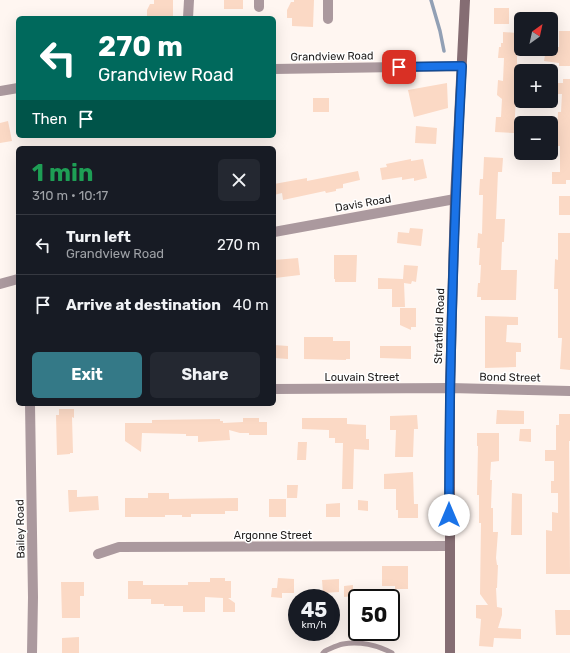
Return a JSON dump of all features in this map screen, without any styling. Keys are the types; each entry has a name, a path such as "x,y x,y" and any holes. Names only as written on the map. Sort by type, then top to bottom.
{"main road":[{"name":"Stratfield Road","path":"450,653 450,388 455,199 465,0"}],"street":[{"path":"188,16 189,0"},
{"path":"328,0 328,19"},
{"name":"Grandview Road","path":"276,69 462,66"},
{"path":"0,91 16,88"},
{"name":"Davis Road","path":"276,232 455,199"},
{"path":"0,284 16,280"},
{"name":"Louvain Street","path":"276,389 450,388"},
{"name":"Bond Street","path":"450,388 570,391"},
{"name":"Bailey Road","path":"30,406 33,597 32,653"},
{"name":"Argonne Street","path":"98,554 119,547 449,546"}],"lane":[{"path":"323,653 342,644 357,643 383,648 392,653"}],"building":[{"path":"154,0 173,0 173,16 147,16 147,10 150,4 154,4"},
{"path":"224,0 243,0 243,9 224,9"},
{"path":"294,0 314,0 313,27 292,26 292,18 287,18 287,10 291,2 294,2"},
{"path":"494,8 509,8 509,24 494,24"},
{"path":"559,31 570,31 570,66 559,66 559,63 544,61 545,56 558,56"},
{"path":"503,32 514,33 514,56 517,56 517,64 514,64 514,108 515,108 514,133 495,132 496,117 501,117 502,99 497,95 498,80 503,81 504,58 498,58 499,47 501,47 501,43 503,43"},
{"path":"563,79 570,79 570,180 566,180 566,184 552,184 552,172 560,172 558,116 558,112 561,112 562,94 558,94 558,83 563,83"},
{"path":"447,83 448,108 414,117 408,90"},
{"path":"313,98 329,98 329,112 313,112"},
{"path":"8,121 12,141 0,143 0,123"},
{"path":"416,126 437,128 436,144 415,143"},
{"path":"484,157 503,158 502,172 498,172 496,219 505,219 501,270 517,270 516,300 481,300 481,297 477,297 478,283 480,283 481,265 479,265 480,248 477,248 478,233 482,234 483,195 479,195 480,179 483,179"},
{"path":"411,159 411,161 423,159 427,178 414,181 414,178 402,180 402,177 382,180 380,168 387,167 386,164"},
{"path":"358,171 360,180 343,184 343,188 326,193 325,191 283,200 282,193 276,194 276,184 307,178 307,181"},
{"path":"559,196 570,196 570,215 559,215"},
{"path":"410,228 423,229 421,246 397,243 398,232 409,233"},
{"path":"558,233 570,233 570,370 560,369 562,338 558,338 558,289 554,289 555,259 558,260"},
{"path":"334,255 357,255 356,282 335,282"},
{"path":"298,258 300,275 276,278 276,260"},
{"path":"404,265 418,266 416,282 412,281 411,284 404,283 405,307 392,307 392,289 378,289 378,278 403,279"},
{"path":"400,308 416,308 416,327 411,327 411,330 400,325"},
{"path":"485,316 518,317 518,325 507,325 506,342 521,343 521,352 516,352 516,367 485,368"},
{"path":"304,337 333,337 333,341 350,341 350,359 304,359"},
{"path":"276,345 288,346 288,359 276,358"},
{"path":"380,346 411,346 411,359 380,358"},
{"path":"59,409 74,409 74,418 72,417 73,453 70,454 57,455 56,415 59,415"},
{"path":"497,410 524,411 524,424 496,424"},
{"path":"559,414 570,414 570,574 546,574 546,530 552,531 552,512 558,513 558,493 551,493 551,481 554,481 554,461 545,461 545,450 556,450 556,425 559,425"},
{"path":"417,415 418,429 414,429 413,457 395,457 396,430 390,430 390,416"},
{"path":"243,418 259,418 259,422 267,422 267,435 249,435 249,433 240,433 229,430 230,440 198,442 198,436 186,436 186,434 142,433 141,452 125,441 125,423 152,423 152,420 220,419 223,423 243,422"},
{"path":"302,418 347,418 347,424 366,425 366,439 369,439 369,450 354,449 353,489 342,489 343,443 335,443 335,438 329,438 329,430 302,429"},
{"path":"520,429 531,429 531,442 519,441"},
{"path":"477,433 499,433 499,461 491,462 490,480 492,480 491,508 493,508 493,532 498,532 496,588 497,607 502,608 502,615 498,628 521,629 521,639 494,638 493,647 479,646 481,619 476,618 476,605 488,605 480,594 481,523 479,523 479,495 477,495"},
{"path":"298,442 307,442 306,460 297,460"},
{"path":"413,472 414,504 418,504 418,518 398,518 398,510 396,510 396,489 384,489 384,474"},
{"path":"287,485 298,485 297,498 287,498"},
{"path":"68,490 77,490 77,497 98,496 99,510 69,512"},
{"path":"148,493 169,493 169,499 238,498 238,511 225,511 225,514 191,514 191,517 182,517 182,515 165,515 165,517 125,517 125,498 148,498"},
{"path":"512,493 522,494 522,535 511,535"},
{"path":"269,499 286,499 286,517 269,517"},
{"path":"358,500 368,501 368,511 358,510"},
{"path":"340,503 340,517 326,517 326,504"},
{"path":"382,566 408,566 408,589 395,589 395,586 382,586"},
{"path":"210,578 225,578 225,581 231,581 231,598 228,598 235,603 235,612 223,612 223,598 205,597 205,612 183,612 183,606 151,604 151,599 128,599 128,581 143,581 143,585 188,585 188,582 210,582"},
{"path":"278,578 294,579 294,589 288,589 288,593 282,593 282,598 271,597 272,588 277,588"},
{"path":"339,579 339,589 323,589 322,580"},
{"path":"61,582 84,582 84,596 80,596 80,618 62,618"},
{"path":"353,585 353,589 348,589 348,597 344,597 344,586"},
{"path":"555,610 570,610 570,635 556,635"},
{"path":"79,637 79,653 62,653 62,638"}],"waterway":[{"path":"431,0 444,51"}],"route":[{"path":"399,67 462,66 455,199 450,388 449,515"}]}
